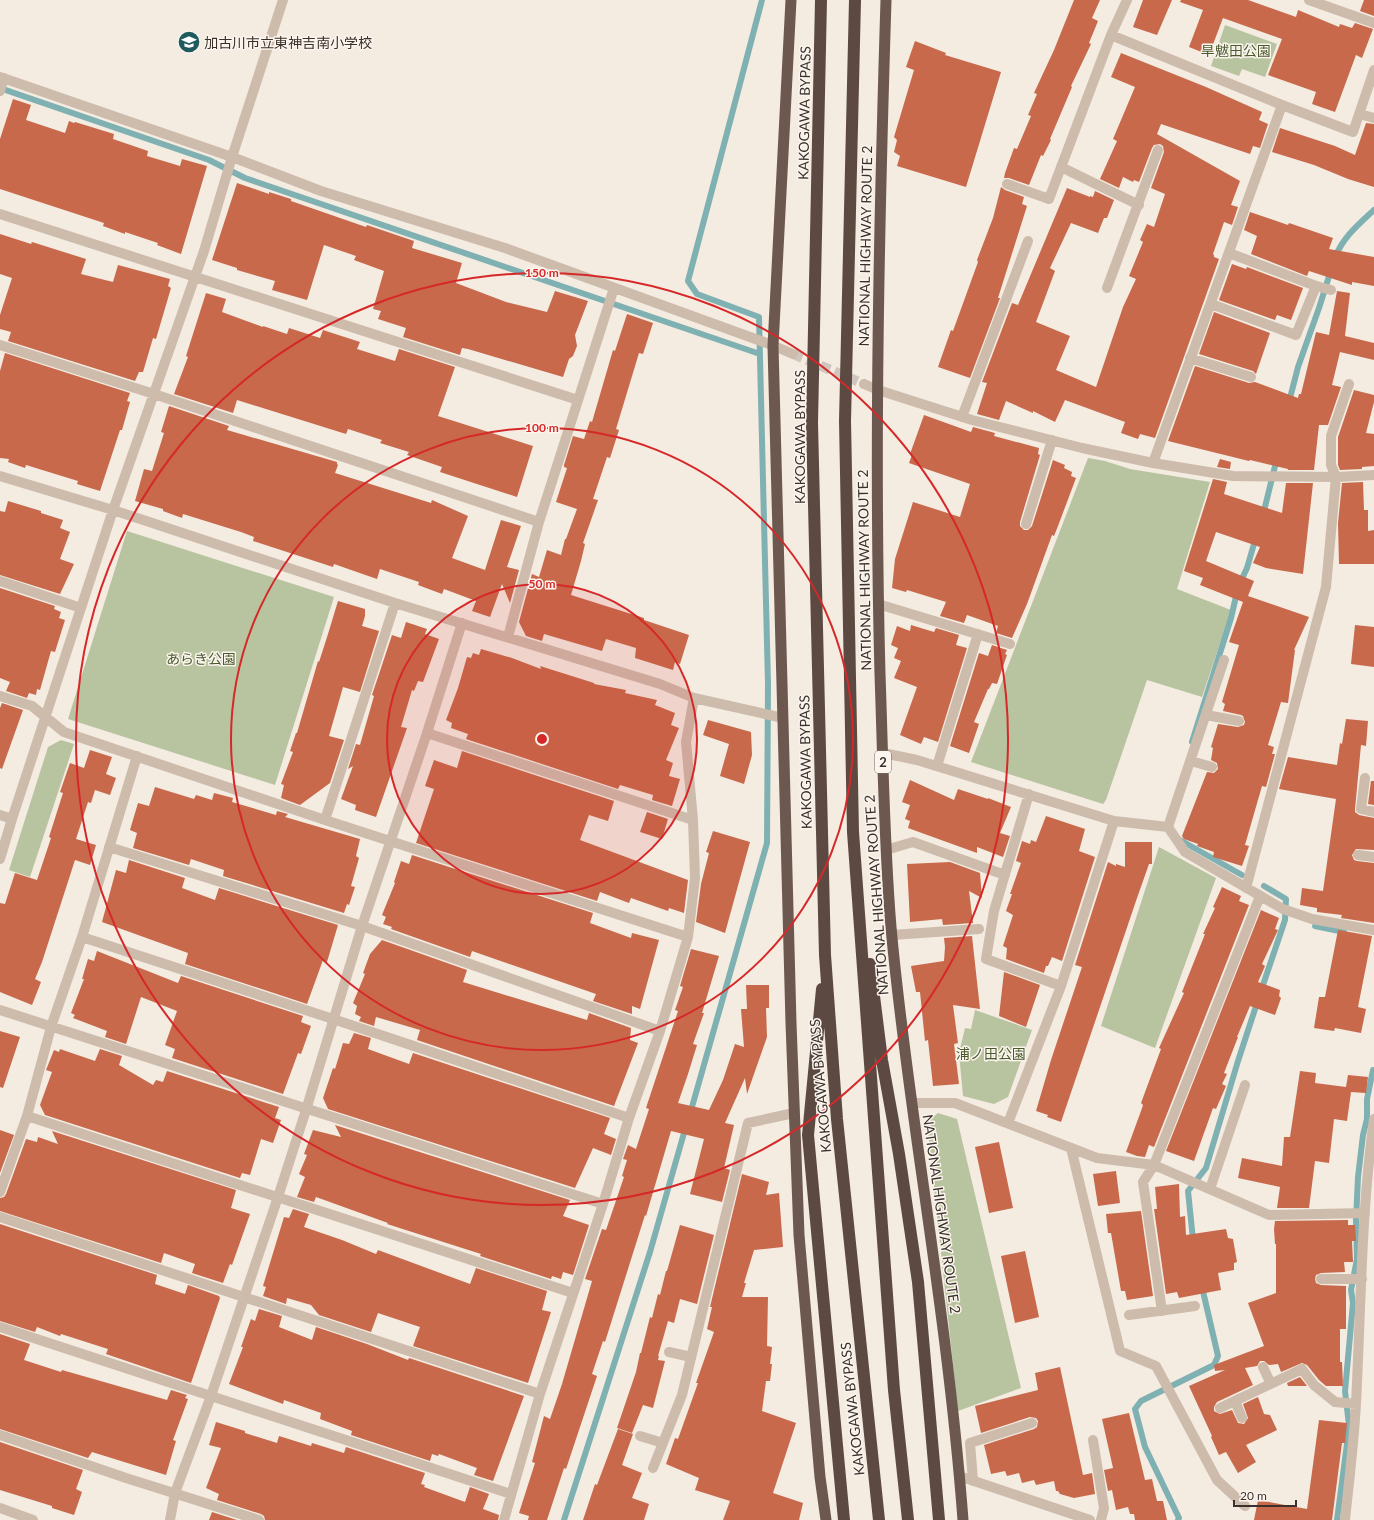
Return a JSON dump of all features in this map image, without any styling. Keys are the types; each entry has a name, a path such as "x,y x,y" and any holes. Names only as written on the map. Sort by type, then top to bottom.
{"highway":[{"path":"791,0 773,345 779,717 800,1243 820,1477 826,1520"},
{"name":"KAKOGAWA BYPASS","path":"821,0 812,423 825,955 837,1118 879,1520"},
{"path":"855,0 845,421 852,832 894,1390 908,1520"},
{"name":"NATIONAL HIGHWAY ROUTE 2","path":"886,0 878,390 878,604 886,850 901,1032 935,1268 963,1520"},
{"path":"852,832 882,1060 918,1282 939,1520"},
{"path":"825,955 808,1135 844,1520"}],"street":[{"path":"0,858 113,510 195,276 283,0"},
{"path":"1006,184 1049,199 1111,35 1126,0"},
{"path":"1309,0 1374,23"},
{"path":"1111,35 1352,132 1374,70"},
{"path":"0,91 2,78 232,157 321,191 505,248 773,345 793,354"},
{"path":"1153,463 1282,105"},
{"path":"1359,114 1374,118"},
{"path":"1107,288 1139,205 1158,150"},
{"path":"1061,167 1139,205"},
{"path":"0,214 578,400"},
{"path":"962,417 1028,240"},
{"path":"1229,253 1331,290"},
{"path":"1211,304 1296,335 1317,286"},
{"path":"508,637 539,522 613,288"},
{"path":"0,345 154,394 539,522"},
{"path":"1190,358 1251,377"},
{"path":"864,384 878,390 962,417 1052,440 1153,463 1232,476 1336,478 1374,475"},
{"path":"1246,888 1326,587 1336,478 1331,465 1330,436 1349,384"},
{"path":"1026,524 1052,440"},
{"path":"0,476 113,510 395,602 660,684 694,698 779,717"},
{"path":"0,581 81,608"},
{"path":"325,820 395,602"},
{"path":"878,604 1010,644"},
{"path":"170,1520 175,1493 211,1396 278,1197 362,926 427,733 462,623"},
{"path":"937,766 978,634"},
{"path":"1168,828 1224,660"},
{"path":"0,696 32,706 64,732 325,820 688,937"},
{"path":"504,1520 540,1394 660,1030 688,937 695,878 693,820 686,742 694,698"},
{"path":"1206,714 1240,721"},
{"path":"427,733 693,820"},
{"path":"883,753 917,760 1114,821 1168,828 1185,852 1286,910 1312,919 1374,930"},
{"path":"0,1192 27,1116 51,1027 82,937 137,756"},
{"path":"1190,761 1212,767"},
{"path":"1365,778 1361,809 1374,812"},
{"path":"1028,794 994,911 986,959 1060,986"},
{"path":"0,816 12,819"},
{"path":"1008,1123 1060,986 1114,821"},
{"path":"886,850 913,842 1005,875"},
{"path":"109,847 362,926 660,1030"},
{"path":"1358,855 1374,857"},
{"path":"1162,1311 1143,1182 1154,1165 1260,896"},
{"path":"892,935 980,929"},
{"path":"82,937 630,1118"},
{"path":"0,1010 306,1110 603,1204"},
{"path":"1210,1189 1245,1085"},
{"path":"912,1103 956,1103 1097,1158 1154,1165 1269,1215 1364,1213"},
{"path":"653,1468 682,1395 748,1123 794,1114"},
{"path":"27,1116 573,1293"},
{"path":"1344,1520 1356,1404 1364,1213 1368,1161 1374,1119"},
{"path":"1071,1148 1120,1351 1156,1366 1217,1480 1245,1506"},
{"path":"0,1217 540,1394"},
{"path":"1321,1280 1362,1279"},
{"path":"1129,1316 1195,1306"},
{"path":"0,1327 512,1494"},
{"path":"668,1352 691,1356"},
{"path":"1263,1367 1271,1384"},
{"path":"1220,1408 1302,1369 1314,1385 1335,1402 1356,1404"},
{"path":"1235,1401 1242,1418"},
{"path":"973,1481 970,1443 1032,1423"},
{"path":"0,1435 259,1520"},
{"path":"640,1436 663,1443"},
{"path":"1093,1440 1104,1508 1101,1520"},
{"path":"959,1476 1090,1520"},
{"path":"0,1508 33,1520"}],"green space":[{"name":"旱魃田公園","path":"1225,25 1277,44 1265,77 1242,69 1239,76 1211,66"},
{"path":"1088,458 1105,461 1130,469 1210,482 1177,589 1231,610 1202,697 1147,680 1106,800 1103,804 971,762"},
{"name":"あらき公園","path":"127,531 334,597 275,785 68,719"},
{"path":"61,740 74,744 30,877 9,870 48,747"},
{"path":"1159,847 1216,878 1155,1048 1101,1026"},
{"name":"浦ノ田公園","path":"975,1010 1032,1030 1008,1097 994,1104 963,1096 959,1053 965,1028 971,1029"},
{"path":"938,1113 957,1119 1021,1388 958,1411 927,1122"}],"building":[{"path":"1074,0 1100,0 1092,18 1098,21 1089,43 1091,44 1071,86 1072,87 1050,139 1051,140 1043,156 1041,155 1029,185 1009,178 1004,178 1014,148 1017,149 1031,116 1028,115 1037,94 1034,93 1054,50"},
{"path":"1143,0 1172,0 1157,35 1133,27"},
{"path":"1181,0 1248,0 1296,17 1298,10 1339,27 1340,24 1352,28 1355,23 1373,29 1362,58 1356,55 1335,112 1312,104 1316,92 1268,75 1282,39 1223,18 1212,47 1207,46 1204,53 1189,47 1203,10 1180,2"},
{"path":"1364,0 1374,0 1374,16 1360,11"},
{"path":"915,41 946,53 945,55 1001,72 966,187 897,166 900,156 894,152 897,140 894,137 914,70 906,67"},
{"path":"1121,53 1206,87 1262,112 1259,120 1268,124 1260,148 1253,146 1250,154 1161,124 1157,134 1240,181 1231,205 1238,207 1232,225 1224,222 1213,254 1214,257 1219,259 1155,438 1140,434 1138,439 1121,433 1125,422 1065,400 1055,422 1033,411 1033,413 1006,401 999,420 977,414 987,383 982,382 1012,303 1018,305 1067,188 1090,197 1093,197 1095,191 1114,200 1107,218 1104,218 1098,233 1071,223 1050,268 1055,271 1036,322 1070,336 1056,370 1096,387 1123,307 1136,279 1129,276 1143,242 1140,240 1147,224 1154,227 1165,194 1151,188 1164,152 1163,146 1160,144 1154,145 1152,148 1139,182 1134,180 1133,182 1123,177 1119,188 1100,179 1117,141 1113,139 1135,87 1111,77"},
{"path":"13,99 31,105 26,120 65,133 69,121 75,122 114,134 113,139 148,151 147,156 180,166 182,159 207,166 181,254 157,245 158,243 103,226 104,223 0,189 0,139"},
{"path":"1366,123 1374,124 1374,187 1348,179 1314,165 1272,152 1280,128 1335,146 1355,155"},
{"path":"237,183 269,194 269,192 291,199 291,201 366,227 367,225 414,241 412,248 462,263 456,283 506,302 547,312 555,291 588,301 575,335 577,346 573,356 569,359 563,377 468,349 462,348 460,355 403,337 406,328 378,319 381,311 373,309 384,271 354,260 356,256 324,245 307,300 272,290 275,281 237,270 237,268 212,260"},
{"path":"1001,187 1024,197 1022,204 1027,206 998,298 1000,298 970,378 938,367 951,330 953,331 978,262 977,260 993,218"},
{"path":"1250,212 1333,238 1329,249 1374,257 1374,286 1352,282 1352,285 1309,271 1307,276 1251,254 1257,236 1244,230"},
{"path":"0,234 31,244 32,242 86,259 81,274 113,282 118,265 170,279 168,286 171,288 156,339 153,338 143,372 139,372 135,381 8,341 11,332 0,329 0,315 12,278 0,274"},
{"path":"1232,264 1246,269 1247,267 1303,288 1291,320 1277,315 1275,320 1219,300"},
{"path":"1337,291 1350,293 1345,336 1374,343 1374,360 1340,352 1332,385 1341,387 1328,425 1319,425 1314,470 1288,470 1168,441 1195,366 1249,383 1255,382 1298,398 1299,394 1301,394 1316,332 1329,335"},
{"path":"206,293 226,299 222,312 263,327 287,334 289,328 320,338 323,330 360,342 357,349 395,361 399,349 455,367 438,416 533,446 517,497 440,472 442,467 407,455 409,452 380,443 382,440 348,429 346,434 237,400 233,413 174,394 188,357 186,356"},
{"path":"1214,312 1270,333 1256,374 1253,371 1199,354"},
{"path":"627,314 653,323 643,354 639,353 616,429 619,430 610,458 607,457 593,499 598,500 583,543 585,544 571,595 644,618 644,620 689,635 680,664 675,662 673,670 635,658 636,648 606,639 602,651 544,634 542,641 526,636 519,622 532,574 539,577 547,550 561,555 565,539 577,509 556,502 567,468 564,467 564,465 573,436 584,439 590,421 592,422 613,350 615,351"},
{"path":"5,353 130,393 127,401 130,402 122,430 120,430 100,491 77,484 78,481 26,465 25,468 8,462 9,459 0,458 0,371"},
{"path":"1354,390 1374,395 1374,402 1366,433 1374,434 1374,466 1362,467 1362,469 1340,470 1338,465 1338,437"},
{"path":"169,406 229,426 227,430 337,462 338,465 335,473 431,503 432,500 468,516 452,558 485,570 501,520 521,526 507,567 519,570 510,603 502,584 490,617 472,611 476,601 444,589 442,594 418,585 419,582 380,569 377,579 334,564 333,567 253,541 254,537 241,532 183,514 182,518 163,511 163,509 135,501 144,469 152,471 164,433 161,432"},
{"path":"924,415 971,432 973,427 995,433 994,436 1039,448 1038,454 1040,455 1020,522 1020,526 1024,530 1028,530 1032,526 1053,460 1065,465 1064,468 1072,472 1071,476 1076,478 1054,536 1052,535 1027,604 1012,638 996,633 998,626 967,615 964,623 940,616 946,602 907,590 906,592 892,588 895,559 913,502 960,517 970,484 909,463 912,455 910,454"},
{"path":"1220,459 1231,462 1230,469 1217,467"},
{"path":"1213,479 1227,482 1224,494 1282,513 1286,483 1313,483 1303,574 1266,568 1253,563 1260,547 1216,532 1206,561 1254,581 1248,596 1309,617 1294,650 1288,703 1281,702 1268,745 1274,747 1272,754 1275,754 1266,787 1262,786 1245,845 1249,846 1242,866 1213,857 1214,852 1197,846 1198,844 1184,839 1182,836 1207,772 1214,773 1218,769 1217,763 1211,760 1213,748 1211,747 1218,724 1238,727 1244,725 1245,722 1243,716 1241,715 1223,711 1225,704 1222,702 1239,645 1229,642 1243,602 1200,585 1203,578 1184,571"},
{"path":"1363,482 1364,510 1368,510 1368,531 1374,530 1374,564 1339,564 1338,523 1342,483"},
{"path":"8,501 41,511 41,513 63,520 60,528 70,532 60,559 74,564 60,594 0,575 0,511 5,512"},
{"path":"0,588 55,606 54,609 61,612 59,618 65,620 55,652 51,651 40,690 37,689 36,695 29,693 27,698 6,691 10,682 0,678"},
{"path":"338,601 365,609 365,616 362,626 379,631 360,692 343,687 329,736 344,740 330,783 300,805 281,798 284,785 281,784 293,752 290,751"},
{"path":"406,622 427,629 425,634 439,639 423,682 418,681 414,691 412,690 401,727 407,728 376,817 355,810 356,805 341,799 353,766 348,769 356,744 360,745 374,696 372,695 392,635 401,638"},
{"path":"911,625 934,632 936,628 959,635 956,645 967,648 938,742 924,737 921,744 900,735 917,687 894,678 901,661 894,658 898,648 891,645 897,626 910,631"},
{"path":"1355,625 1374,627 1374,667 1351,664"},
{"path":"992,645 1007,650 1005,654 1007,655 997,684 992,683 988,689 974,722 979,724 969,753 950,746 979,653 988,656"},
{"path":"481,649 512,658 541,669 540,666 594,684 626,690 625,693 657,700 655,705 675,713 671,725 679,728 666,760 673,763 669,776 680,779 672,806 652,800 653,795 620,785 618,789 466,739 468,734 451,728 452,723 446,720 458,688 467,657 471,658 473,653 479,655"},
{"path":"2,703 23,710 2,769 0,768 0,708"},
{"path":"1346,719 1368,721 1366,746 1361,745 1355,812 1359,815 1374,818 1374,850 1356,849 1352,855 1354,860 1374,863 1374,923 1341,918 1342,915 1317,912 1317,908 1300,905 1302,888 1323,891 1336,799 1279,789 1288,757 1337,765 1340,743 1342,744"},
{"path":"708,720 751,732 752,755 744,784 720,776 729,744 703,735"},
{"path":"90,750 112,757 106,774 116,778 110,795 95,790 91,803 88,802 76,839 96,845 90,865 75,860 42,962 35,979 41,982 32,1005 0,992 0,903 5,904 15,873 37,880 51,838 49,837 63,793 60,792 70,763 84,768"},
{"path":"462,751 614,801 608,821 589,815 580,840 688,880 684,913 669,908 668,911 631,898 629,903 600,892 597,901 416,843 434,789 425,786 434,760 457,768"},
{"path":"910,780 954,800 958,789 1011,807 1000,833 1010,836 1003,857 977,847 977,853 908,828 910,821 905,819 910,805 902,802"},
{"path":"1371,781 1374,781 1374,805 1368,804"},
{"path":"155,787 194,799 196,795 212,800 214,793 233,798 232,802 276,815 277,811 288,814 285,817 360,839 356,856 359,858 351,886 355,887 349,905 347,904 344,913 223,876 224,870 191,859 189,865 133,848 137,833 130,830 138,803 149,806"},
{"path":"647,812 668,819 662,839 640,832"},
{"path":"1046,816 1085,829 1079,851 1095,857 1062,961 1052,957 1048,966 1046,966 1044,973 1006,959 1007,948 1003,946 1013,915 1006,911 1012,894 1010,894 1021,863 1016,861 1022,841 1030,844 1031,840 1036,842"},
{"path":"713,831 750,842 725,933 696,922 701,884 709,853 706,852"},
{"path":"1125,842 1152,842 1152,864 1149,864 1137,898 1061,1122 1036,1111 1051,1060 1082,967 1075,965 1108,862 1116,866 1116,864 1125,867"},
{"path":"412,855 593,913 590,923 631,938 632,933 659,940 640,1009 632,1006 632,1014 593,1001 596,994 472,951 470,957 391,929 392,927 383,924 386,917 382,915 395,883 394,882 401,861 409,864"},
{"path":"129,860 185,878 182,888 215,900 219,888 338,925 327,962 323,960 307,1004 185,964 188,953 102,922 116,870 126,873"},
{"path":"950,862 980,873 982,898 969,891 973,923 943,925 942,919 910,922 907,864"},
{"path":"1222,887 1241,896 1239,901 1249,905 1154,1147 1149,1145 1145,1157 1137,1156 1126,1152 1143,1105 1141,1103 1161,1049 1159,1048 1184,993 1182,992 1205,934 1203,934 1215,908 1213,907"},
{"path":"1261,910 1279,918 1275,929 1278,930 1262,964 1265,966 1258,982 1280,990 1279,996 1281,998 1275,1015 1250,1006 1224,1073 1227,1074 1222,1084 1226,1086 1216,1109 1213,1108 1194,1161 1166,1151"},
{"path":"1338,930 1372,936 1358,1007 1366,1009 1361,1033 1335,1028 1334,1031 1314,1028 1319,997 1325,997"},
{"path":"972,936 980,1009 953,1005 958,1043 954,1044 959,1084 933,1086 928,1040 925,1041 920,992 916,992 911,966 944,961 944,938"},
{"path":"382,940 467,970 463,982 587,1020 589,1013 631,1028 630,1040 638,1043 614,1106 417,1040 420,1030 376,1017 374,1026 359,1021 361,1017 355,1014 357,1006 353,1003 365,974 363,973 370,954"},
{"path":"691,949 719,956 702,1013 704,1013 693,1044 697,1045 678,1103 709,1110 723,1080 735,1044 744,1047 741,1009 747,1009 746,985 769,985 769,1008 766,1008 767,1037 747,1094 745,1078 725,1123 734,1125 724,1168 730,1170 722,1202 690,1194 704,1139 671,1131 646,1216 645,1215 605,1342 603,1341 592,1374 597,1376 566,1469 564,1468 547,1520 528,1520 529,1516 519,1513 535,1463 532,1462 544,1416 550,1419 562,1384 592,1281 585,1279 602,1229 606,1230 624,1177 622,1176 627,1160 623,1159 628,1145 636,1149 649,1109 646,1108 678,1011 675,1010 683,987 680,986"},
{"path":"97,951 178,983 181,976 303,1016 301,1022 311,1026 301,1054 298,1053 283,1094 172,1058 175,1049 165,1045 177,1011 141,997 126,1044 105,1037 107,1031 73,1018 75,1015 71,1013 84,979 82,979 88,959 94,961"},
{"path":"1004,972 1040,985 1026,1027 999,1016"},
{"path":"0,1031 20,1037 3,1088 0,1087"},
{"path":"354,1033 371,1038 368,1049 409,1064 413,1053 610,1118 604,1134 616,1139 611,1155 593,1148 575,1188 328,1109 323,1098 333,1068 335,1069 343,1043 349,1044"},
{"path":"60,1049 95,1061 100,1049 122,1056 119,1065 153,1085 156,1080 163,1082 167,1071 279,1107 275,1118 281,1120 273,1143 261,1139 250,1175 242,1173 240,1178 45,1115 40,1105 52,1072 46,1070 54,1050 59,1052"},
{"path":"1300,1071 1316,1073 1315,1083 1346,1087 1348,1075 1368,1077 1366,1093 1351,1092 1347,1121 1334,1119 1329,1163 1315,1161 1309,1208 1277,1208 1280,1187 1238,1178 1242,1158 1282,1166 1284,1137 1290,1137"},
{"path":"335,1125 570,1200 563,1216 589,1225 573,1275 563,1272 561,1279 552,1276 551,1279 480,1256 481,1254 387,1224 388,1223 316,1197 314,1202 297,1197 305,1177 299,1174 307,1155 304,1154 313,1130 341,1137"},
{"path":"0,1130 14,1135 0,1173"},
{"path":"52,1131 236,1190 231,1208 250,1214 232,1265 230,1264 223,1283 192,1273 195,1264 164,1253 161,1263 0,1211 0,1198 4,1197 6,1194 26,1139 37,1142 38,1137 58,1144"},
{"path":"999,1142 1013,1208 989,1213 975,1147"},
{"path":"1116,1171 1120,1203 1098,1206 1093,1174"},
{"path":"742,1174 769,1182 766,1195 779,1193 783,1247 754,1250 744,1283 746,1283 742,1297 768,1297 767,1346 772,1347 770,1364 772,1364 770,1381 766,1381 762,1411 796,1423 773,1493 803,1503 799,1520 723,1520 730,1501 695,1490 699,1478 666,1464 675,1438 678,1439 714,1332 707,1329 712,1307 710,1307"},
{"path":"1179,1184 1180,1217 1185,1216 1186,1235 1226,1229 1228,1238 1233,1239 1237,1262 1234,1263 1234,1270 1218,1273 1221,1290 1179,1298 1177,1292 1166,1294 1154,1209 1157,1209 1155,1187"},
{"path":"293,1209 309,1214 304,1227 376,1254 378,1250 470,1284 476,1268 547,1291 542,1310 551,1312 528,1383 413,1346 420,1327 378,1313 371,1332 319,1315 311,1305 287,1298 286,1304 263,1296 266,1287 263,1286 284,1217 289,1218"},
{"path":"1141,1211 1153,1296 1127,1300 1125,1291 1121,1291 1111,1233 1108,1233 1106,1214"},
{"path":"1348,1220 1348,1225 1355,1225 1356,1241 1352,1241 1353,1262 1344,1262 1345,1272 1321,1273 1316,1275 1315,1279 1316,1283 1321,1285 1346,1286 1346,1329 1340,1329 1340,1362 1342,1362 1343,1386 1326,1386 1307,1365 1302,1363 1281,1372 1278,1364 1269,1365 1264,1361 1260,1361 1257,1366 1245,1368 1253,1385 1217,1402 1214,1407 1214,1411 1220,1414 1232,1410 1238,1423 1244,1424 1248,1418 1243,1404 1258,1397 1264,1414 1270,1415 1277,1430 1246,1445 1256,1462 1238,1473 1226,1452 1219,1455 1189,1386 1225,1370 1215,1371 1214,1365 1264,1346 1248,1303 1276,1293 1275,1221"},
{"path":"0,1224 157,1275 155,1284 185,1294 188,1285 219,1296 220,1298 191,1383 106,1354 108,1349 61,1334 60,1336 37,1327 35,1332 0,1321"},
{"path":"680,1225 714,1235 697,1304 680,1299 674,1323 668,1321 658,1356 658,1360 665,1361 653,1408 643,1405 632,1433 617,1428 636,1372 650,1317 652,1318 658,1294 660,1295"},
{"path":"1025,1251 1039,1317 1015,1323 1001,1256"},
{"path":"259,1309 282,1316 279,1327 312,1340 316,1327 367,1344 408,1360 409,1358 524,1396 493,1481 474,1475 477,1468 439,1454 438,1456 432,1454 430,1461 351,1435 352,1431 320,1419 321,1413 284,1400 283,1404 229,1384 243,1347 241,1347 251,1319 255,1321"},
{"path":"0,1334 30,1344 24,1360 61,1372 62,1370 167,1400 171,1390 187,1395 185,1398 188,1399 173,1440 176,1441 166,1475 92,1452 88,1458 0,1429"},
{"path":"1060,1367 1083,1475 1092,1473 1095,1494 1074,1498 1060,1494 1056,1491 1054,1481 1036,1485 1034,1480 1022,1483 1019,1473 1007,1476 1005,1471 991,1474 984,1445 1034,1429 1037,1427 1038,1421 1036,1418 1030,1417 981,1433 975,1406 1038,1390 1035,1373"},
{"path":"1300,1377 1307,1386 1288,1386 1287,1383"},
{"path":"1129,1413 1145,1480 1152,1479 1157,1501 1163,1501 1167,1520 1135,1520 1134,1514 1130,1514 1128,1507 1116,1510 1112,1490 1108,1491 1104,1470 1113,1468 1102,1419"},
{"path":"1319,1420 1347,1423 1345,1443 1342,1443 1332,1520 1254,1520 1258,1500 1307,1509"},
{"path":"216,1422 277,1443 279,1436 311,1446 312,1443 344,1453 346,1447 425,1473 421,1484 425,1485 424,1487 465,1502 470,1487 489,1494 483,1509 499,1515 498,1520 265,1520 264,1516 261,1514 217,1500 219,1494 206,1488 221,1448 209,1445"},
{"path":"618,1429 633,1434 622,1465 642,1473 632,1498 649,1504 644,1520 583,1520 595,1484 597,1485"},
{"path":"0,1442 83,1470 76,1489 82,1492 74,1515 52,1508 52,1506 0,1490"},
{"path":"212,1512 237,1520 209,1520"}],"waterway":[{"path":"690,1114 767,843 768,684 759,317 697,294 688,281 762,0"},
{"path":"0,88 209,160 245,178 760,354"},
{"path":"1335,258 1346,238 1374,210"},
{"path":"1289,402 1298,367 1331,270"},
{"path":"1263,515 1277,458"},
{"path":"1240,583 1247,568 1256,537"},
{"path":"1192,742 1231,618 1237,592"},
{"path":"1180,840 1242,875"},
{"path":"1261,991 1285,920 1286,899 1264,886"},
{"path":"1315,926 1344,932"},
{"path":"1193,1240 1188,1191 1206,1168 1258,1000"},
{"path":"1337,1520 1349,1425 1345,1391 1353,1303 1351,1290 1357,1259 1356,1220 1358,1177 1363,1135 1367,1119 1367,1099 1373,1070"},
{"path":"564,1520 650,1252 686,1126"},
{"path":"1178,1520 1179,1518 1145,1447 1135,1409 1141,1401 1214,1365 1218,1356 1202,1287"}],"tunnel":[{"path":"793,354 864,384"}],"place":[{"name":"加古川市立東神吉南小学校","path":"189,42"}]}
